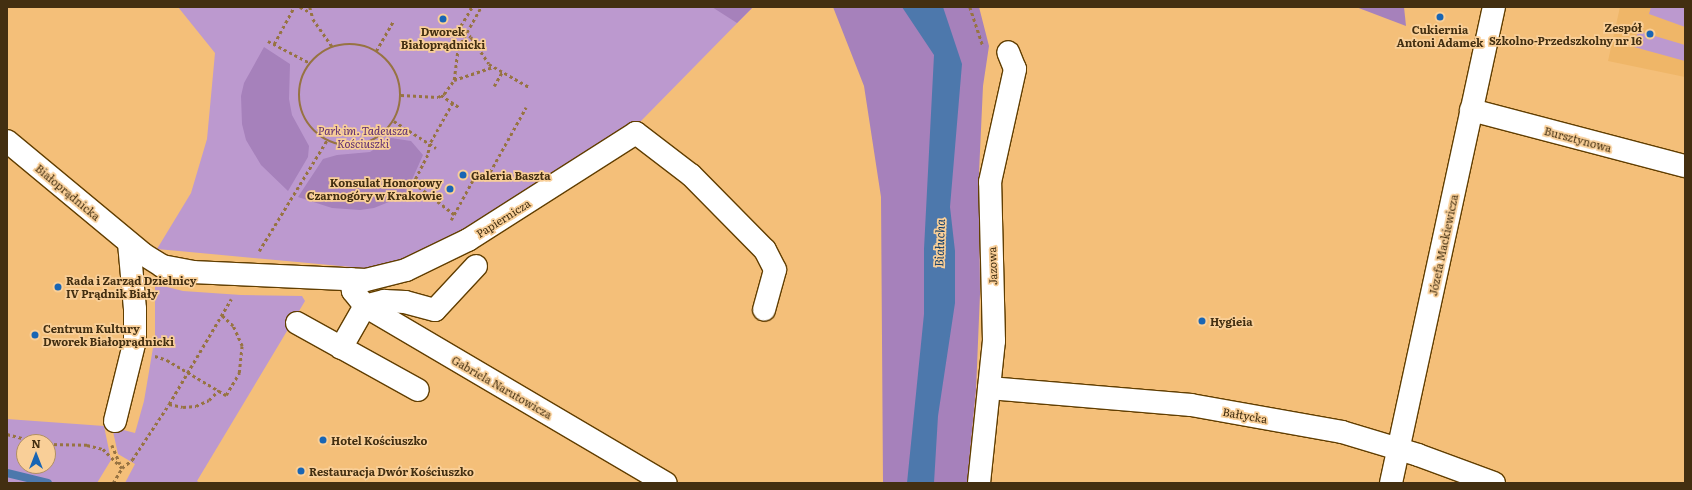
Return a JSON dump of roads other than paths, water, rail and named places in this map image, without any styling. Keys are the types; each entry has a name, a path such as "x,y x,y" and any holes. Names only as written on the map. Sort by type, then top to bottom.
{"street":[{"name":"Józefa Mackiewicza","path":"1391,483 1400,450 1494,7"},
{"name":"Jazowa","path":"979,483 994,341 990,182 1015,68 1008,52"},
{"name":"Bursztynowa","path":"1472,110 1685,166"},
{"name":"Papiernicza","path":"129,243 152,260 174,270 351,279 394,275 439,255 636,133 691,175 765,250 775,270 764,310"},
{"name":"Białoprądnicka","path":"7,141 129,243"},
{"path":"115,421 133,352 135,309 129,243"},
{"path":"341,348 365,306 384,301 405,302 435,310 476,266"},
{"name":"Gabriela Narutowicza","path":"351,279 353,291 365,306 666,483"},
{"path":"297,323 418,390"},
{"name":"Bałtycka","path":"988,388 1191,405 1342,432 1400,450 1494,483"}],"water":[{"name":"Białucha","path":"902,7 943,7 962,64 950,207 955,251 955,303 938,416 934,483 907,483 924,314 924,249 934,55"}],"waterway":[{"path":"7,473 48,483"}],"place":[{"name":"Cukiernia Antoni Adamek","path":"1440,17"},
{"name":"Dworek Białoprądnicki","path":"443,19"},
{"name":"Zespół Szkolno-Przedszkolny nr 16","path":"1650,34"},
{"name":"Galeria Baszta","path":"463,175"},
{"name":"Konsulat Honorowy Czarnogóry w Krakowie","path":"450,189"},
{"name":"Rada i Zarząd Dzielnicy IV Prądnik Biały","path":"58,287"},
{"name":"Hygieia","path":"1202,321"},
{"name":"Centrum Kultury Dworek Białoprądnicki","path":"35,335"},
{"name":"Hotel Kościuszko","path":"323,440"},
{"name":"Restauracja Dwór Kościuszko","path":"301,471"}],"park label":[{"name":"Park im. Tadeusza Kościuszki","path":"363,137"}]}
